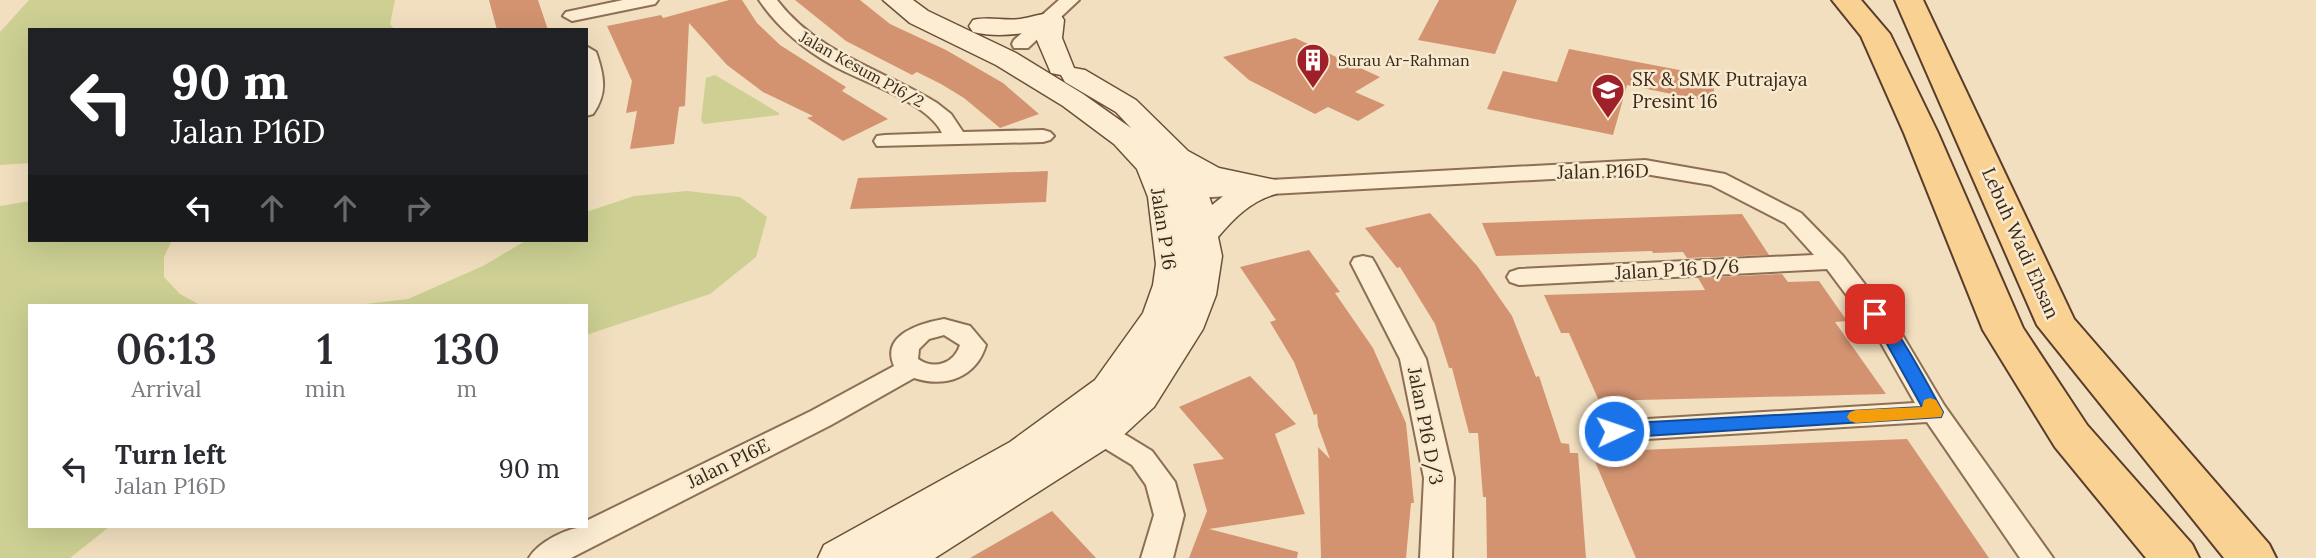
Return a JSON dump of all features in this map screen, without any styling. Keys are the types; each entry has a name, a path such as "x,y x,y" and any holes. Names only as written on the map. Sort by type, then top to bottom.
{"main road":[{"path":"1846,0 1875,34 1921,133 2003,330 2071,436 2175,558"},
{"name":"Lebuh Wadi Ehsan","path":"1909,0 2057,325 2252,558"}],"street":[{"path":"572,15 649,0"},
{"name":"Jalan Kesum P16/2","path":"768,0 786,24 801,36 945,117 955,139"},
{"path":"916,6 996,42 1021,44 1051,20 1070,0"},
{"path":"916,6 944,9 1021,44"},
{"name":"Jalan P 16","path":"840,558 1024,453 1109,390 1160,315 1171,285 1173,264 1193,191 1164,162 1126,106 1006,59 916,6"},
{"path":"982,26 1018,27 1051,20"},
{"path":"1051,20 1049,38 1067,83"},
{"path":"1021,44 1024,56 1067,83"},
{"path":"588,58 597,85 588,107"},
{"path":"885,141 1043,136"},
{"path":"1164,162 1262,187"},
{"name":"Jalan P 16","path":"900,558 1101,433 1139,397 1185,329 1198,295 1205,256 1184,231 1164,197 1164,162"},
{"name":"Jalan P16D","path":"1193,191 1645,167 1717,179 1793,218 1834,261 1888,332 1934,412 2037,558"},
{"path":"1184,231 1218,215 1237,199 1262,187"},
{"name":"Jalan P 16 D/6","path":"1519,277 1834,261"},
{"name":"Jalan P16 D/3","path":"1363,264 1413,359 1439,478 1436,558"},
{"name":"Jalan P16E","path":"545,558 611,520 835,412 911,368"},
{"path":"1614,431 1934,412"},
{"path":"1101,433 1142,458 1160,482 1169,514 1157,558"}],"green space":[{"path":"29,0 395,0 390,24 393,28 28,28 28,163 0,165 0,32"},
{"path":"715,75 779,115 704,124 701,121 706,78"},
{"path":"687,191 740,197 767,217 756,257 710,294 588,334 588,304 365,304 408,299 483,266 524,242 588,242 588,211 634,196"},
{"path":"28,201 28,242 171,242 164,257 164,277 180,294 198,304 28,304 28,528 108,528 70,558 0,558 0,206"}],"building":[{"path":"489,0 538,0 547,28 496,28"},
{"path":"729,0 742,0 757,23 780,45 846,87 842,91 888,119 843,141 807,118 813,116 763,92 727,65 689,23 685,106 679,107 674,144 630,149 637,111 626,113 632,81 607,26 661,15 663,18"},
{"path":"795,0 860,0 890,24 946,50 1003,83 1039,114 1000,128 964,98 941,84 917,72 912,75 846,41"},
{"path":"1439,0 1517,0 1495,54 1418,40"},
{"path":"1295,38 1380,77 1355,92 1385,105 1358,121 1328,107 1315,114 1249,80 1223,57"},
{"path":"1569,49 1716,77 1712,102 1627,85 1613,135 1487,109 1503,71 1557,82"},
{"path":"1048,171 1046,202 850,209 858,178"},
{"path":"1430,213 1478,267 1512,316 1536,377 1539,376 1561,443 1569,444 1570,453 1578,453 1586,558 1487,558 1486,497 1483,497 1478,433 1469,433 1452,368 1449,368 1435,324 1400,267 1397,268 1365,228"},
{"path":"1742,214 1769,255 1687,258 1683,252 1652,251 1496,256 1482,223"},
{"path":"1309,250 1340,292 1335,293 1373,348 1406,423 1414,503 1411,503 1406,558 1321,558 1318,447 1330,459 1318,426 1317,414 1314,415 1294,362 1270,322 1276,320 1240,267"},
{"path":"1782,274 1788,282 1819,281 1847,321 1835,322 1886,394 1599,401 1569,333 1561,333 1544,295 1705,290 1698,278"},
{"path":"1250,376 1296,424 1275,434 1305,514 1209,529 1298,552 1297,558 1189,558 1207,511 1193,464 1224,459 1179,407"},
{"path":"1907,439 1989,558 1636,558 1591,452"},
{"path":"1052,511 1096,558 970,558"}],"slow traffic":[{"path":"1856,417 1934,412 1930,405"}],"place":[{"name":"Surau Ar-Rahman","path":"1313,90"},
{"name":"SK & SMK Putrajaya Presint 16","path":"1608,120"}],"route":[{"path":"1614,431 1934,412 1875,314"}]}
